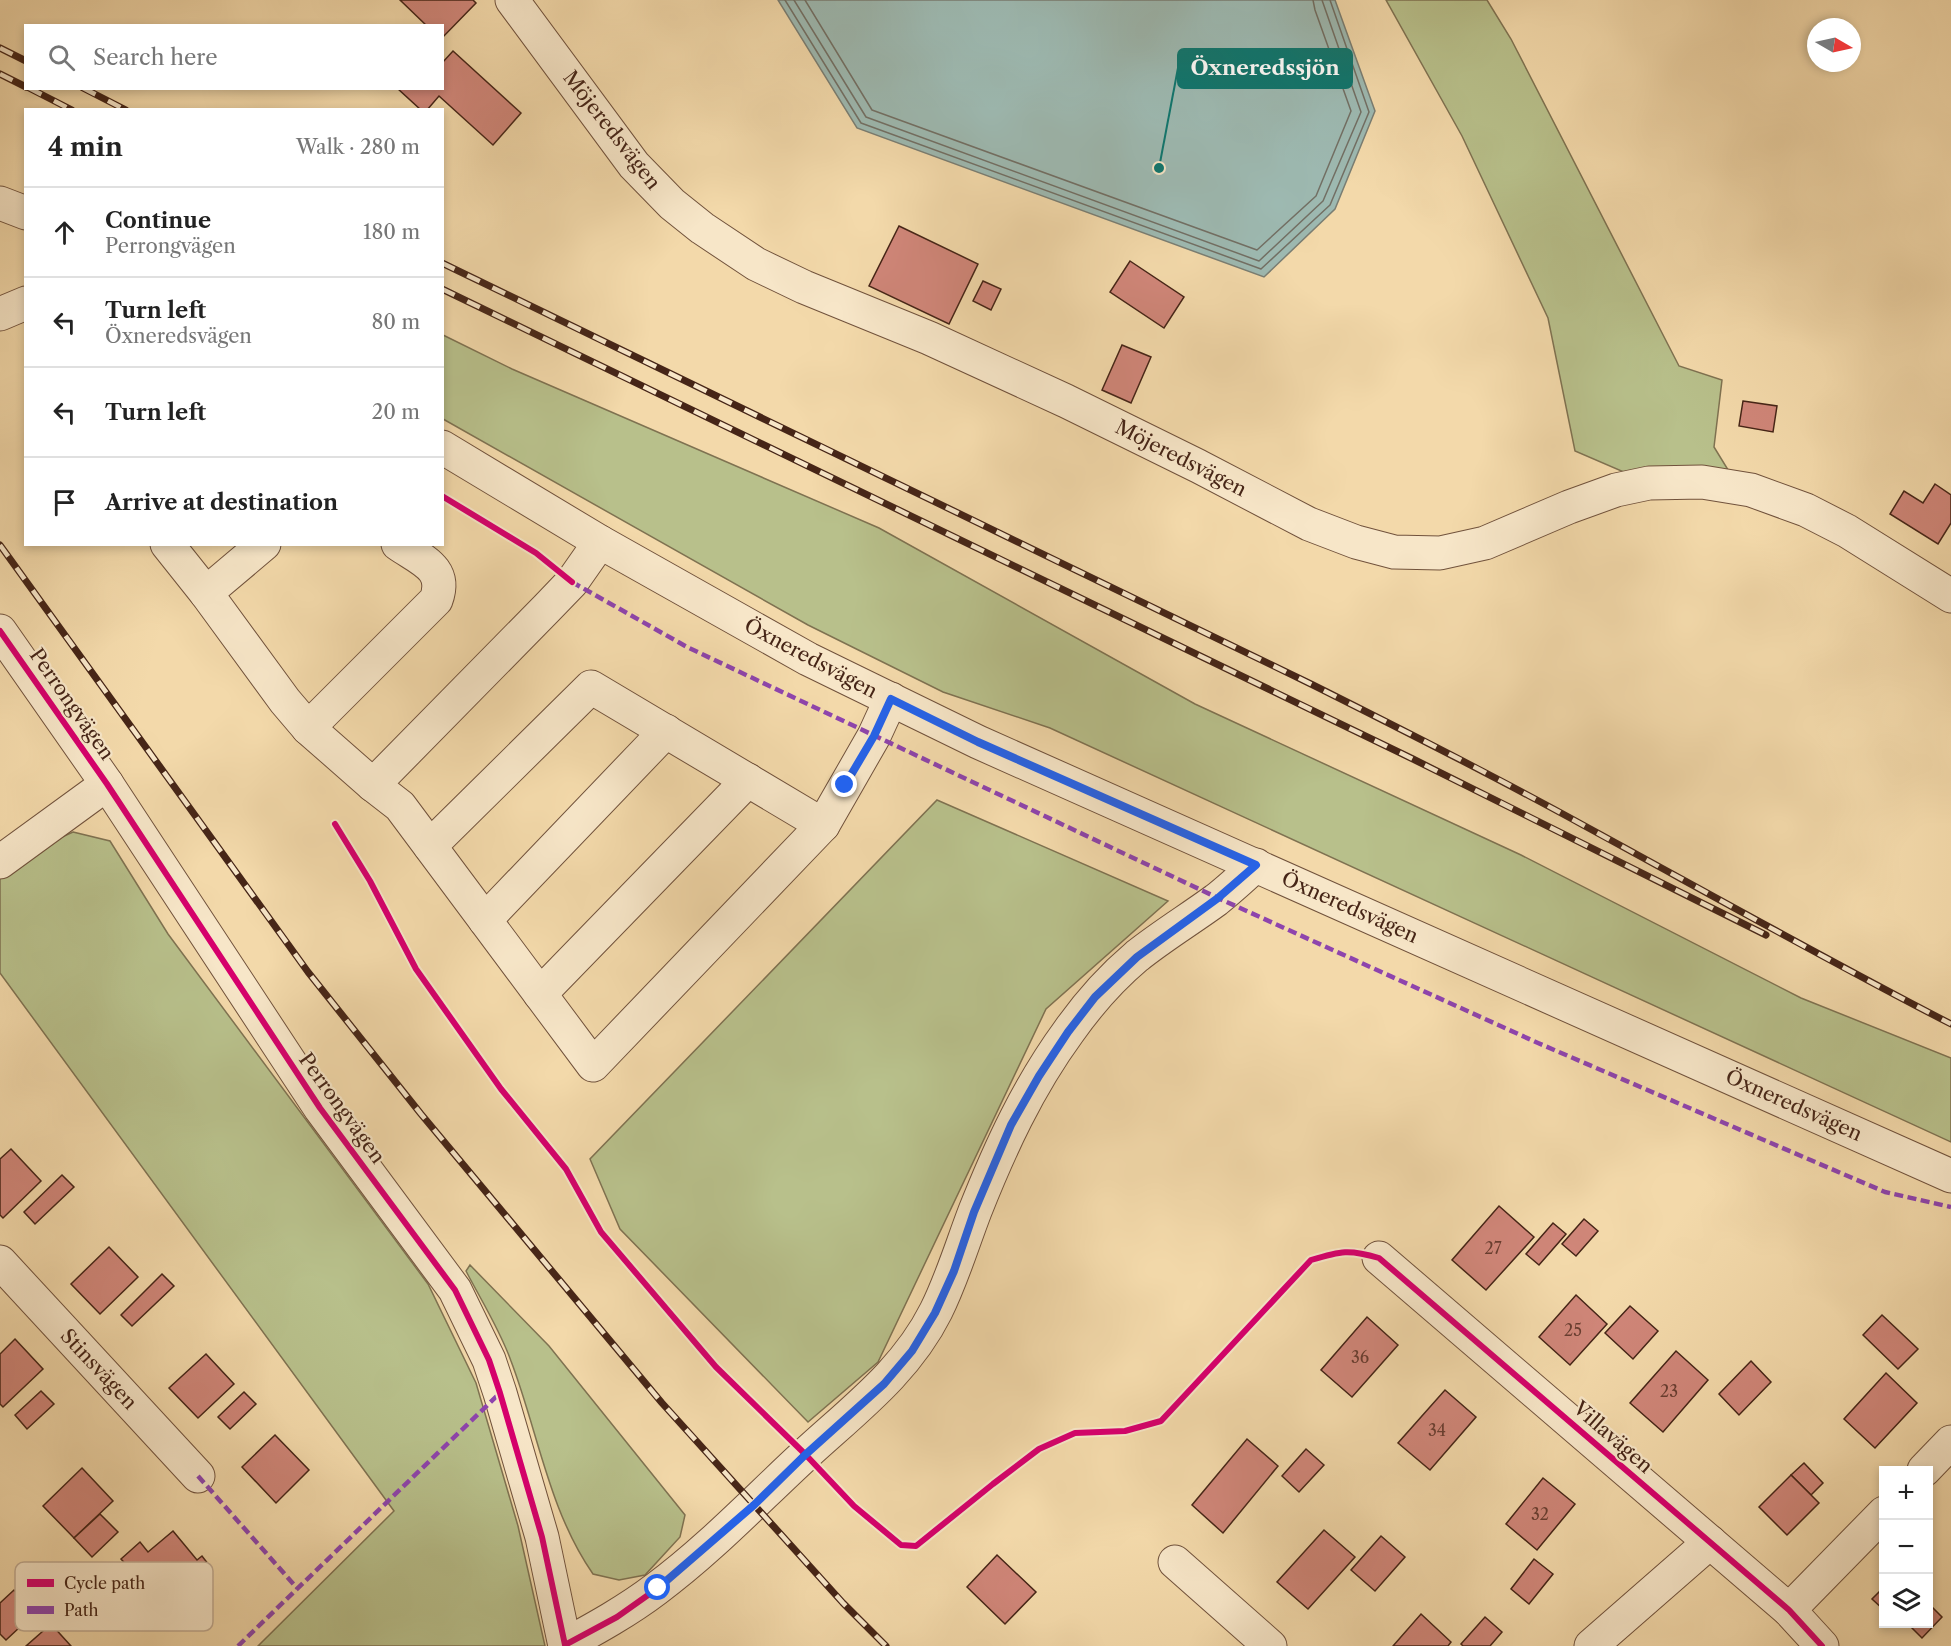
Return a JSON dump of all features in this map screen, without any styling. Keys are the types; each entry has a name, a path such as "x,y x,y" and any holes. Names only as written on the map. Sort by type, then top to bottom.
{"street":[{"name":"Möjeredsvägen","path":"512,0 634,165 672,204 702,228 756,264 804,287 929,338 1066,401 1310,524 1356,542 1394,552 1440,553 1485,543 1569,507 1616,490 1649,483 1702,482 1751,490 1806,510 1847,531 1951,596"},
{"path":"0,203 24,212"},
{"path":"0,314 24,304"},
{"name":"Öxneredsvägen","path":"444,448 600,542 808,659 978,742 1951,1176"},
{"path":"373,785 572,582 600,542"},
{"path":"169,546 206,592 285,701 308,728 400,806 593,1065 823,825 874,736 891,699"},
{"path":"206,592 262,546"},
{"path":"308,728 436,600 441,589 439,575 432,567 401,546"},
{"name":"Perrongvägen","path":"0,631 107,784 320,1108 459,1298 489,1360 500,1394 542,1537 565,1646 616,1617 658,1588 754,1505 805,1455 884,1384 912,1351 935,1313 954,1271 974,1212 1011,1125 1068,1032 1095,997 1137,957 1218,898 1256,865"},
{"path":"430,846 591,687 823,825"},
{"path":"485,920 666,731"},
{"path":"540,994 748,780"},
{"path":"0,862 107,784"},
{"name":"Villavägen","path":"1379,1258 1789,1610 1822,1646"},
{"name":"Stinsvägen","path":"0,1262 198,1476"},
{"path":"1928,1466 1951,1442"},
{"path":"1789,1610 1879,1518"},
{"path":"1591,1646 1710,1542"},
{"path":"1175,1562 1270,1646"}],"green space":[{"path":"1386,0 1487,0 1511,39 1679,366 1722,380 1714,447 1730,473 1633,476 1575,451 1548,318 1462,136"},
{"path":"444,335 512,369 879,528 1195,704 1521,855 1801,998 1951,1058 1951,1142 1050,728 943,692 808,625 444,420"},
{"path":"937,800 1168,901 1046,1009 878,1362 808,1422 620,1229 590,1159"},
{"path":"73,832 110,841 168,934 428,1284 476,1383 518,1526 545,1646 258,1646 394,1511 0,973 0,875 42,846"},
{"path":"470,1265 549,1346 685,1515 680,1537 645,1575 619,1580 593,1574 578,1550 555,1498 507,1349 466,1271"}],"water":[{"path":"778,0 1335,0 1375,111 1335,209 1264,277 857,128"}],"building":[{"path":"400,0 473,0 476,3 444,36 444,24 425,24"},
{"path":"453,51 521,113 493,145 439,96 429,108 419,108 399,90 444,90 444,61"},
{"path":"899,226 978,264 949,324 869,286"},
{"path":"1130,261 1184,297 1164,328 1110,292"},
{"path":"983,281 1001,289 991,310 973,301"},
{"path":"1122,345 1151,357 1131,403 1102,390"},
{"path":"1743,401 1777,406 1773,432 1739,426"},
{"path":"1935,484 1951,495 1951,523 1938,544 1890,514 1904,491 1923,503"},
{"path":"11,1149 41,1181 3,1218 0,1215 0,1159"},
{"path":"62,1175 74,1187 35,1224 24,1212"},
{"path":"1499,1206 1534,1237 1486,1290 1452,1260"},
{"path":"1584,1219 1598,1231 1576,1256 1562,1244"},
{"path":"1553,1223 1566,1234 1539,1265 1526,1254"},
{"path":"109,1247 138,1277 100,1314 71,1284"},
{"path":"162,1274 174,1286 132,1326 121,1315"},
{"path":"1576,1295 1607,1324 1570,1365 1539,1337"},
{"path":"1630,1306 1658,1331 1633,1359 1605,1333"},
{"path":"1882,1315 1918,1349 1898,1369 1863,1335"},
{"path":"1367,1317 1398,1345 1352,1397 1321,1370"},
{"path":"15,1339 43,1369 3,1407 0,1404 0,1354"},
{"path":"1676,1351 1708,1380 1663,1432 1630,1403"},
{"path":"206,1354 234,1384 198,1418 169,1388"},
{"path":"1751,1361 1771,1382 1739,1415 1719,1394"},
{"path":"1886,1373 1917,1403 1875,1448 1844,1419"},
{"path":"1445,1390 1476,1417 1430,1470 1398,1443"},
{"path":"41,1391 54,1404 27,1429 15,1415"},
{"path":"244,1392 256,1404 230,1429 218,1417"},
{"path":"275,1435 309,1470 276,1503 242,1467"},
{"path":"1247,1439 1278,1466 1223,1533 1192,1505"},
{"path":"1306,1449 1324,1465 1299,1492 1282,1476"},
{"path":"1804,1463 1823,1483 1811,1495 1791,1475"},
{"path":"82,1468 113,1501 74,1538 43,1506"},
{"path":"1791,1475 1819,1503 1787,1535 1759,1507"},
{"path":"1543,1478 1575,1504 1537,1550 1506,1524"},
{"path":"100,1514 118,1532 92,1557 74,1538"},
{"path":"1324,1530 1355,1557 1308,1609 1277,1582"},
{"path":"173,1531 197,1560 202,1556 207,1562 124,1562 121,1559 140,1542 148,1552"},
{"path":"1381,1536 1405,1557 1375,1591 1351,1570"},
{"path":"997,1555 1036,1592 1005,1624 967,1587"},
{"path":"1534,1559 1553,1574 1529,1604 1511,1589"},
{"path":"15,1591 16,1631 6,1640 0,1634 0,1603"},
{"path":"1879,1592 1879,1605 1872,1599"},
{"path":"1933,1608 1942,1617 1933,1626"},
{"path":"1421,1614 1451,1642 1448,1646 1393,1646"},
{"path":"1485,1617 1502,1632 1490,1646 1463,1646 1461,1644"},
{"path":"1912,1628 1932,1628 1922,1638"},
{"path":"43,1631 57,1631 71,1646 26,1646"}],"railway":[{"path":"0,48 24,60"},
{"path":"0,74 24,86"},
{"path":"33,90 68,108"},
{"path":"87,90 122,108"},
{"path":"444,264 1381,719 1516,789 1951,1024"},
{"path":"444,290 1413,759 1766,935"},
{"path":"0,545 308,972 421,1114 662,1403 843,1603 886,1646"}],"marked path":[{"path":"572,582 687,647 1218,898 1538,1043 1885,1192 1951,1207"},
{"path":"238,1646 500,1393"},
{"path":"198,1476 297,1588"}],"cycle path":[{"path":"444,497 536,553 572,582"},
{"path":"0,631 107,784 320,1108 455,1290 489,1360 500,1393 542,1537 565,1645 617,1617 658,1588 754,1505 805,1454"},
{"path":"335,824 370,881 416,969 501,1089 566,1169 601,1232 716,1367 805,1454 854,1506 901,1545 916,1546 1039,1449 1075,1433 1125,1431 1161,1421 1311,1260 1352,1252 1379,1258 1789,1610 1822,1646"}],"place":[{"name":"Öxneredssjön","path":"1159,168"}],"route":[{"path":"658,1588 754,1505 805,1455 884,1384 912,1351 935,1313 954,1271 974,1212 1011,1125 1068,1032 1095,997 1137,957 1218,898 1256,865 978,742 891,699 874,736 845,785"}]}
